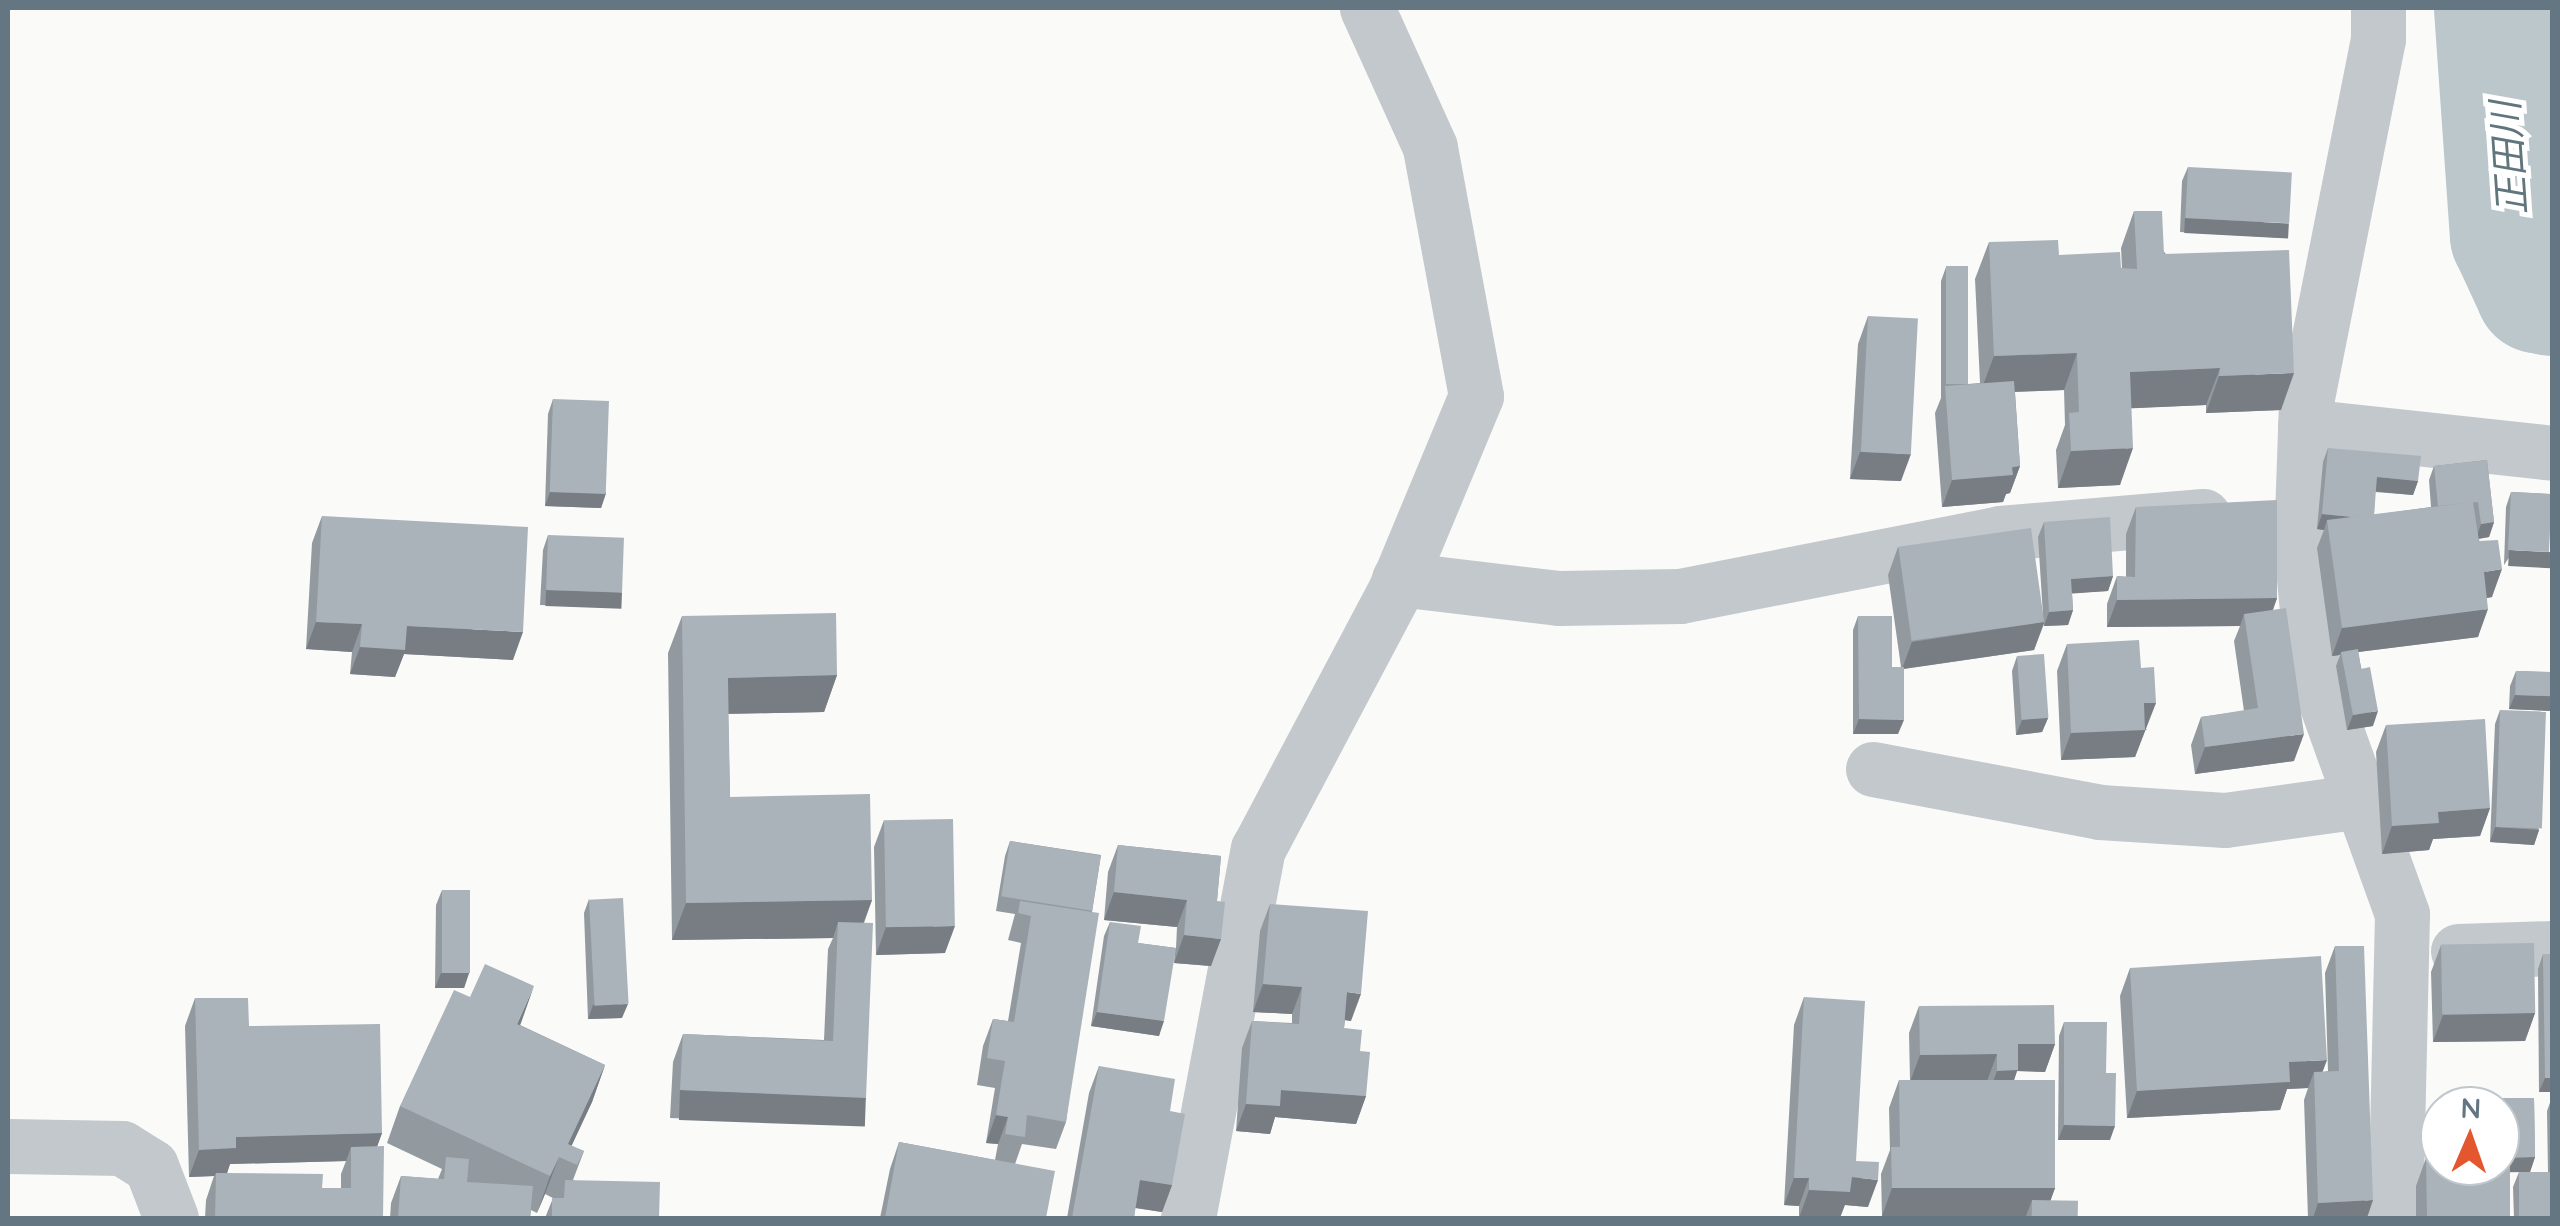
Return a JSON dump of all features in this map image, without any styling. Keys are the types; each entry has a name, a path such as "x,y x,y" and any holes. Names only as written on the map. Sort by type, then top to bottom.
{"street":[{"path":"1188,1218 1258,849 1399,579 1476,396 1430,147 1366,8"},
{"path":"2378,8 2378,40 2305,426 2302,507 2312,664 2402,914 2395,1218"},
{"path":"2305,426 2552,453"},
{"path":"1399,579 1559,598 1680,596 2000,533 2302,507"},
{"path":"1872,769 2100,812 2225,820 2360,800"},
{"path":"2400,952 2552,948"},
{"path":"8,1146 122,1148 151,1166 171,1218"}],"building":[{"path":"2188,167 2292,172 2289,223 2185,218"},
{"path":"2134,211 2162,211 2164,254 2289,250 2294,373 2219,376 2220,368 2130,372 2133,448 2071,451 2069,413 2079,412 2077,353 1994,356 1989,242 2058,240 2059,255 2120,252 2121,268 2137,269"},
{"path":"1946,266 1968,266 1968,384 1946,384"},
{"path":"1868,316 1918,319 1911,454 1861,452"},
{"path":"2014,381 2020,466 2012,467 2013,475 1952,480 1945,386"},
{"path":"553,399 609,401 606,494 550,492"},
{"path":"2328,448 2421,456 2418,481 2377,477 2374,515 2322,514"},
{"path":"2487,460 2494,522 2481,524 2478,502 2438,506 2434,466"},
{"path":"2511,492 2552,494 2549,552 2508,550"},
{"path":"2277,500 2277,598 2117,600 2117,576 2135,577 2136,507"},
{"path":"2473,502 2479,541 2498,540 2502,569 2484,572 2488,609 2342,628 2327,520"},
{"path":"322,516 528,527 523,632 407,626 405,650 360,647 362,624 316,622"},
{"path":"2110,517 2113,576 2071,579 2073,610 2049,612 2044,522"},
{"path":"2031,528 2044,622 1912,641 1898,547"},
{"path":"548,535 624,538 622,593 546,590"},
{"path":"2286,608 2304,734 2205,747 2201,717 2258,708 2244,614"},
{"path":"836,613 837,675 728,678 730,797 870,794 872,900 686,903 682,616"},
{"path":"1858,616 1892,616 1892,667 1904,667 1904,720 1859,719"},
{"path":"2139,640 2141,668 2154,667 2156,703 2144,703 2145,730 2071,733 2067,644"},
{"path":"2358,649 2361,669 2370,667 2378,711 2353,715 2341,652"},
{"path":"2044,654 2048,718 2022,720 2017,656"},
{"path":"2516,671 2552,672 2551,696 2515,695"},
{"path":"2500,710 2546,712 2542,829 2496,827"},
{"path":"2485,719 2490,808 2438,812 2439,823 2392,826 2386,725"},
{"path":"953,819 955,926 886,927 884,820"},
{"path":"1010,841 1101,855 1092,911 1001,896"},
{"path":"1118,845 1221,856 1217,901 1225,902 1221,939 1184,935 1187,900 1114,892"},
{"path":"442,890 470,890 470,973 442,973"},
{"path":"623,898 629,1004 595,1006 589,900"},
{"path":"1020,901 1099,913 1066,1122 1027,1115 1025,1137 1005,1134 1008,1117 996,1115 1005,1061 987,1058 993,1019 1014,1022 1031,916 1018,913"},
{"path":"1270,904 1368,911 1361,994 1347,992 1344,1028 1362,1030 1360,1051 1370,1052 1366,1096 1281,1090 1280,1106 1246,1104 1252,1021 1299,1024 1302,987 1263,984"},
{"path":"838,922 873,923 866,1098 680,1090 683,1034 833,1041"},
{"path":"1110,922 1141,926 1138,943 1176,948 1164,1021 1097,1012"},
{"path":"2534,943 2535,1013 2442,1015 2441,945"},
{"path":"2335,946 2364,946 2373,1200 2318,1203 2314,1072 2339,1071"},
{"path":"2543,954 2552,954 2552,1078 2545,1078"},
{"path":"2321,956 2327,1060 2289,1062 2290,1082 2137,1091 2130,968"},
{"path":"485,964 534,986 517,1024 605,1065 568,1144 584,1151 577,1165 559,1157 550,1176 400,1106 454,990 470,997"},
{"path":"1804,997 1865,1001 1856,1161 1879,1162 1878,1180 1852,1177 1850,1192 1809,1190 1809,1178 1794,1178"},
{"path":"195,998 248,998 249,1026 380,1024 382,1133 236,1137 236,1148 199,1150"},
{"path":"2054,1005 2055,1044 2018,1044 2018,1070 1997,1071 1997,1054 1920,1055 1919,1006"},
{"path":"2064,1022 2107,1022 2106,1073 2116,1073 2115,1126 2064,1125"},
{"path":"1099,1066 1175,1079 1170,1111 1185,1114 1172,1185 1140,1180 1134,1218 1072,1218"},
{"path":"1899,1080 2055,1080 2055,1188 1892,1188 1891,1147 1900,1147"},
{"path":"2520,1098 2534,1098 2535,1157 2520,1157"},
{"path":"899,1142 1055,1171 1046,1218 885,1218"},
{"path":"384,1146 383,1218 215,1218 216,1173 323,1174 322,1188 351,1188 351,1147"},
{"path":"446,1157 469,1159 467,1182 533,1186 530,1218 398,1218 401,1176 444,1179"},
{"path":"2520,1172 2552,1172 2552,1218 2519,1218"},
{"path":"565,1180 660,1182 659,1218 552,1218 552,1198 564,1198"},
{"path":"2426,1186 2510,1186 2510,1218 2427,1218"},
{"path":"2032,1200 2078,1201 2078,1218 2032,1218"}],"waterway":[{"name":"正田川","path":"2498,8 2514,235 2539,289 2552,292"}]}
